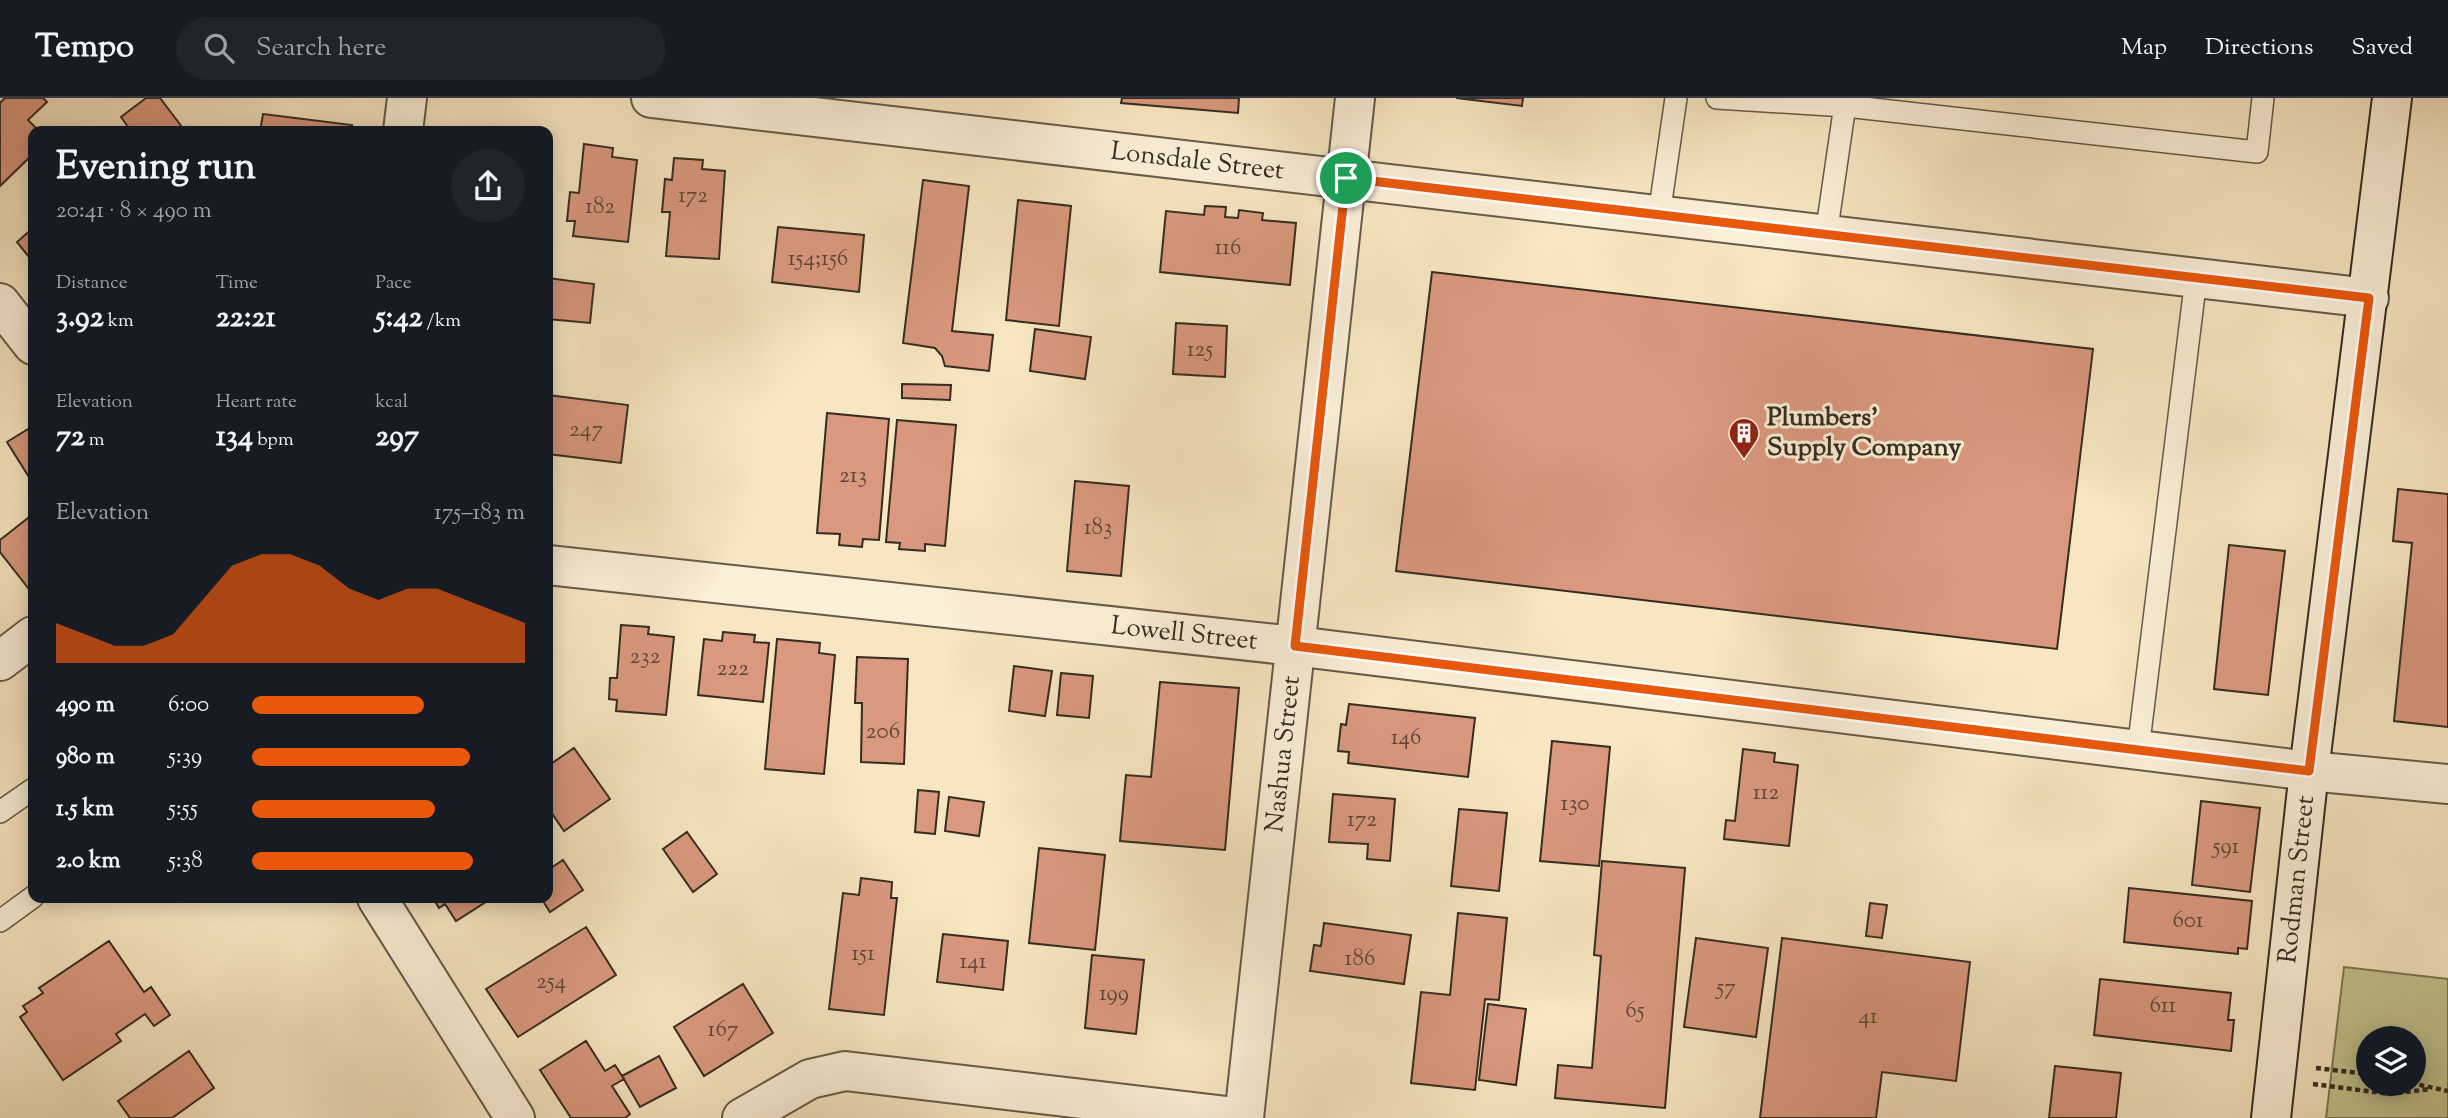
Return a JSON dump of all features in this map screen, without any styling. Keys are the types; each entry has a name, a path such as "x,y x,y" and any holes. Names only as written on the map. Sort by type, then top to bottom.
{"street":[{"path":"404,126 407,98"},
{"name":"Lonsdale Street","path":"651,98 2369,298"},
{"name":"Nashua Street","path":"1244,1118 1355,98"},
{"name":"Rodman Street","path":"2271,1118 2309,771 2392,98"},
{"path":"0,303 28,339"},
{"name":"Lowell Street","path":"553,566 1295,646 2309,771 2448,784"},
{"path":"0,661 28,640"},
{"path":"380,903 515,1118"},
{"path":"742,1118 810,1079 845,1071 1244,1118"}],"lane":[{"path":"1659,215 1676,98"},
{"path":"1717,98 1846,102 2257,152 2263,98"},
{"path":"1826,235 1846,102"},
{"path":"2138,750 2196,278"},
{"path":"0,812 28,792"},
{"path":"0,921 28,901"}],"path":[{"path":"2276,1071 2356,1074"},
{"path":"2276,1071 2390,1094 2430,1089"},
{"path":"2426,1088 2448,1091"}],"green space":[{"path":"2344,967 2448,979 2448,1118 2326,1118"}],"building":[{"path":"5,98 43,98 47,102 28,120 34,126 28,126 28,159 0,186 0,103"},
{"path":"146,98 160,98 181,126 127,126 121,117"},
{"path":"1122,98 1239,98 1238,113 1121,103"},
{"path":"1456,98 1523,98 1522,106"},
{"path":"263,114 352,125 352,126 261,126"},
{"path":"584,144 613,148 612,157 637,160 628,242 573,236 575,221 567,221 570,192 579,193"},
{"path":"674,158 703,160 702,169 725,171 719,259 666,256 670,212 662,212 665,179 672,180"},
{"path":"923,180 969,186 952,331 993,335 989,371 945,366 942,356 935,348 903,343"},
{"path":"1018,200 1071,206 1059,326 1006,320"},
{"path":"1205,206 1226,207 1225,217 1238,218 1239,210 1263,213 1262,220 1296,223 1290,285 1160,272 1166,211 1204,215"},
{"path":"778,227 864,235 859,292 772,282"},
{"path":"28,232 28,256 17,242"},
{"name":"Plumbers' Supply Company","path":"1432,272 2093,349 2057,649 1396,571"},
{"path":"553,279 594,284 590,323 553,319"},
{"path":"1176,323 1227,326 1225,377 1173,374"},
{"path":"1035,329 1091,337 1085,379 1030,371"},
{"path":"902,384 951,385 950,400 902,398"},
{"path":"553,396 628,405 621,463 553,455"},
{"path":"827,413 889,419 879,540 863,539 862,547 839,545 840,534 817,533"},
{"path":"897,420 956,425 945,546 925,544 925,551 899,549 900,543 886,542"},
{"path":"28,429 28,475 7,442"},
{"path":"1075,481 1129,486 1121,576 1067,571"},
{"path":"2398,489 2448,494 2448,727 2394,721 2412,543 2393,541"},
{"path":"28,518 28,588 0,552 0,540"},
{"path":"2229,545 2285,551 2268,695 2214,689"},
{"path":"621,625 649,627 648,634 674,637 666,715 616,711 617,700 609,699 610,678 617,678"},
{"path":"723,632 755,635 754,642 769,643 763,702 698,695 704,639 722,641"},
{"path":"777,639 820,643 819,653 835,655 824,774 765,769"},
{"path":"857,657 908,659 904,764 861,762 862,703 855,703"},
{"path":"1014,666 1052,671 1045,716 1009,711"},
{"path":"1061,673 1093,676 1089,718 1057,715"},
{"path":"1160,682 1239,688 1225,850 1120,841 1126,775 1151,777"},
{"path":"1349,704 1475,718 1468,777 1348,763 1349,752 1338,751 1341,724 1346,725"},
{"path":"1552,741 1610,747 1599,866 1540,861"},
{"path":"574,748 610,799 564,831 553,815 553,763"},
{"path":"1743,749 1775,753 1774,762 1798,765 1789,846 1724,839 1726,820 1735,821"},
{"path":"918,790 939,792 935,834 915,832"},
{"path":"1333,794 1395,799 1390,861 1367,859 1368,844 1329,842"},
{"path":"949,797 984,802 979,836 945,831"},
{"path":"2201,801 2260,808 2250,892 2192,885"},
{"path":"1459,809 1507,813 1499,891 1451,886"},
{"path":"687,832 717,874 693,892 663,849"},
{"path":"1039,848 1105,855 1095,950 1029,943"},
{"path":"563,860 583,890 550,912 544,903 553,903 553,867"},
{"path":"1602,861 1685,868 1665,1108 1555,1098 1558,1065 1592,1068 1601,956 1594,955"},
{"path":"861,878 892,882 891,898 897,898 884,1015 829,1009 843,893 859,895"},
{"path":"2129,888 2252,901 2247,949 2238,948 2238,954 2124,942"},
{"path":"436,903 484,903 456,921 445,904 439,908"},
{"path":"1870,903 1887,905 1882,938 1866,936"},
{"path":"1458,913 1507,918 1499,1000 1485,999 1475,1090 1411,1083 1421,992 1450,995"},
{"path":"1324,923 1411,935 1404,984 1310,971 1314,945 1321,946"},
{"path":"586,927 616,975 518,1037 486,989"},
{"path":"943,934 1008,941 1003,990 937,982"},
{"path":"1696,938 1768,948 1756,1037 1684,1027"},
{"path":"1782,938 1970,962 1956,1081 1882,1072 1876,1118 1760,1118"},
{"path":"109,941 144,992 151,987 170,1015 154,1026 145,1014 116,1034 121,1041 63,1080 20,1017 27,1012 23,1006 43,993 39,988"},
{"path":"1092,955 1144,960 1136,1034 1085,1028"},
{"path":"2100,979 2231,993 2228,1020 2234,1020 2231,1051 2094,1035"},
{"path":"743,984 773,1033 704,1076 674,1027"},
{"path":"1488,1004 1526,1009 1516,1085 1479,1080"},
{"path":"586,1041 605,1071 615,1065 624,1079 612,1086 630,1114 625,1118 571,1118 540,1070"},
{"path":"189,1051 214,1088 172,1118 130,1118 118,1101"},
{"path":"659,1056 676,1088 640,1107 622,1076"},
{"path":"2055,1066 2121,1073 2116,1118 2049,1118"}],"place":[{"name":"Plumbers' Supply Company","path":"1744,460"}],"route":[{"path":"1346,178 2369,298 2309,771 1295,646 1346,178"}]}
